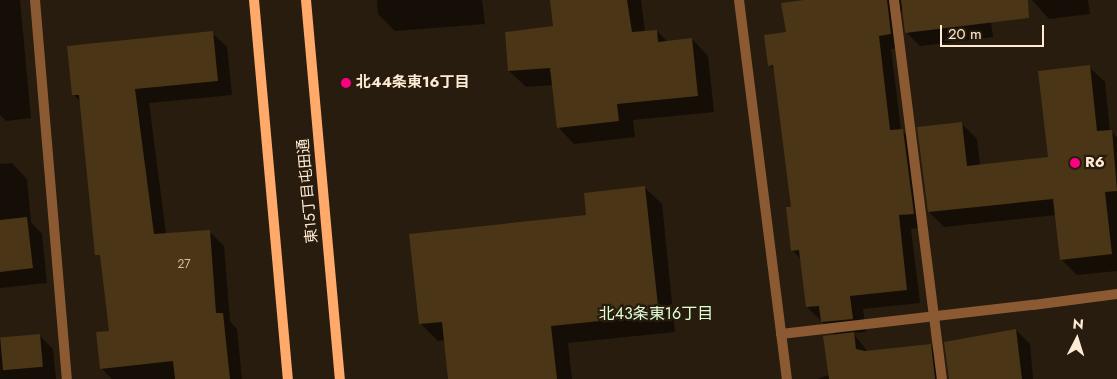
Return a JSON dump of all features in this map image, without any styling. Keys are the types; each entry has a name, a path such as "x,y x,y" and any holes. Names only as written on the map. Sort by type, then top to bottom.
{"street":[{"path":"35,0 67,379"},
{"path":"254,0 288,379"},
{"name":"東15丁目屯田通","path":"306,0 340,379"},
{"path":"739,0 787,379"},
{"path":"894,0 942,379"},
{"path":"781,334 1117,294"}],"building":[{"path":"550,0 627,0 632,32 657,30 658,42 692,38 698,96 617,104 619,121 557,128 550,68 508,71 505,32 553,26"},
{"path":"804,0 887,0 891,34 879,36 890,130 903,129 914,214 899,215 907,290 850,296 853,319 821,322 819,306 806,307 799,250 791,251 786,207 791,207 773,65 768,66 764,35 786,32 781,3"},
{"path":"901,0 1028,0 1029,18 905,33"},
{"path":"213,31 218,81 135,89 154,234 210,230 216,313 223,313 230,379 175,379 173,361 100,369 96,332 109,331 100,255 95,255 79,95 72,95 67,46"},
{"path":"1090,65 1097,131 1112,130 1117,191 1105,192 1112,254 1060,260 1053,199 928,212 917,127 962,122 967,166 1048,157 1038,71"},
{"path":"645,186 659,315 551,326 557,379 448,379 442,322 419,324 409,234 586,215 584,193"},
{"path":"27,217 33,268 0,272 0,220"},
{"path":"1016,329 1022,379 949,379 944,342"},
{"path":"854,332 856,349 865,351 931,344 935,379 829,379 823,336"},
{"path":"40,334 43,367 3,370 0,337"}],"place":[{"name":"北44条東16丁目","path":"346,83"},
{"name":"R6","path":"1075,163"}],"district":[{"name":"北43条東16丁目","path":"656,314"}]}
